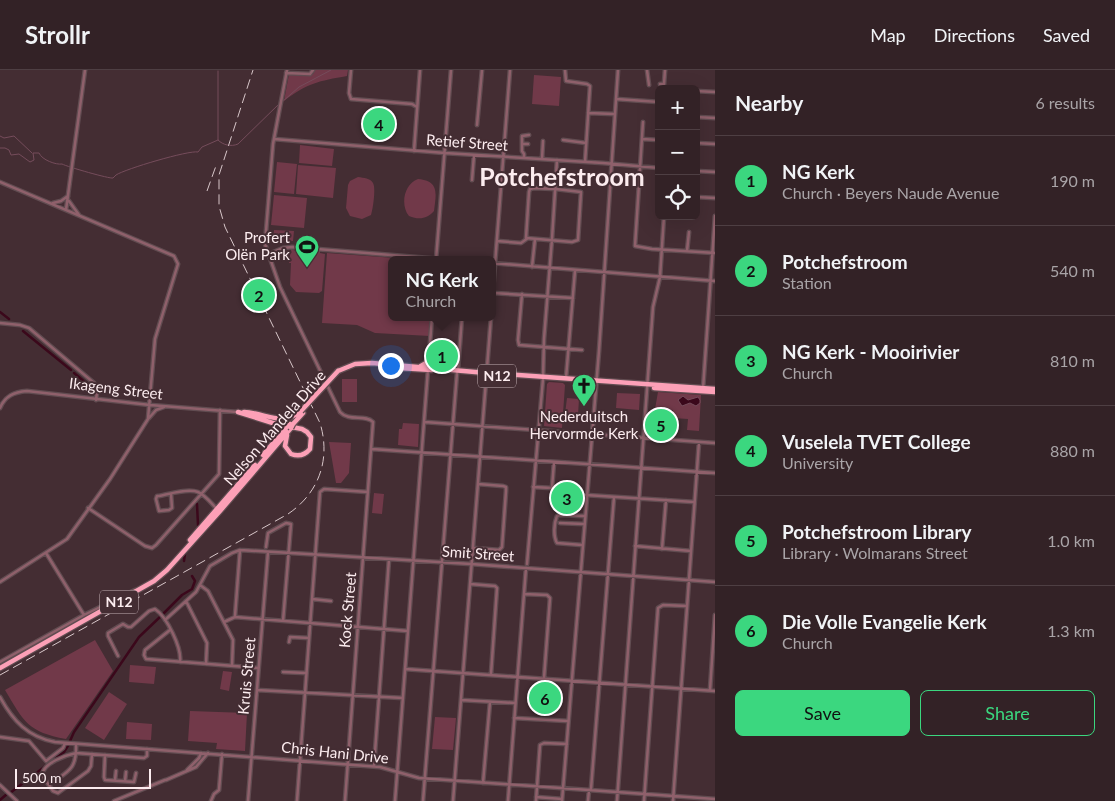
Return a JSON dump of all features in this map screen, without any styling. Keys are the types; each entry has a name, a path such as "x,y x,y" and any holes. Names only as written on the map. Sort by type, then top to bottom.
{"highway":[{"path":"420,366 429,357"},
{"name":"Nelson Mandela Drive","path":"0,665 150,584 166,570 302,412 338,373 348,366 362,363 428,368"},
{"name":"Nelson Mandela Drive","path":"338,373 365,365 428,368 458,372 715,391"},
{"name":"Nelson Mandela Drive","path":"543,378 566,378 596,382"},
{"path":"238,412 252,412 285,420 302,412"},
{"path":"238,412 276,424 305,430 310,435 312,443 306,453 297,456 288,450 285,440 290,427"},
{"name":"Nelson Mandela Drive","path":"0,665 152,580 218,510 222,502 290,427"},
{"path":"212,504 222,502"}],"street":[{"path":"66,210 85,70"},
{"path":"313,70 310,74 286,72 274,139 264,235 268,254 283,248 292,247 402,256"},
{"path":"351,70 350,98 412,104 418,107"},
{"path":"414,151 420,70"},
{"path":"436,256 451,70"},
{"path":"478,125 482,70"},
{"path":"495,256 510,70"},
{"path":"565,70 566,81 590,85 585,162"},
{"path":"567,744 544,743 540,745 536,799 562,800 567,744 568,722 572,681 588,465 596,382 618,70"},
{"path":"647,70 649,85"},
{"path":"660,84 664,84 665,70"},
{"path":"700,91 715,92"},
{"path":"616,98 655,102"},
{"path":"412,104 418,102"},
{"path":"588,113 615,114"},
{"path":"700,117 715,118"},
{"path":"643,122 635,246 638,248 714,253"},
{"path":"524,158 523,135 529,135"},
{"name":"Retief Street","path":"274,139 439,153 655,168"},
{"path":"642,139 655,140"},
{"path":"563,140 586,143"},
{"path":"542,159 543,141"},
{"path":"700,143 715,144"},
{"path":"522,144 528,144"},
{"path":"439,153 444,159"},
{"path":"472,180 474,155"},
{"path":"585,157 592,162"},
{"path":"527,564 543,378 543,348 557,160"},
{"path":"700,171 715,172"},
{"path":"0,182 174,256 178,262 155,339 148,419"},
{"path":"497,241 521,243 528,238 572,242 578,240 582,195 580,191 530,189 526,234 528,238"},
{"path":"52,204 61,201 69,195"},
{"path":"700,197 715,198"},
{"path":"68,200 79,215"},
{"path":"703,390 714,253 715,216"},
{"path":"616,801 654,307 660,277 664,220"},
{"path":"687,251 689,232"},
{"path":"532,267 535,239"},
{"name":"Kock Street","path":"268,254 280,287 340,412 347,417 373,420 345,801"},
{"path":"496,263 715,281"},
{"path":"566,378 575,271"},
{"path":"496,292 573,298"},
{"path":"522,294 518,344 522,347 582,350"},
{"path":"395,801 432,321"},
{"path":"423,801 462,321"},
{"path":"454,801 491,321"},
{"path":"0,323 20,325 34,332 92,381 96,389 96,400"},
{"name":"Ikageng Street","path":"0,408 7,396 12,393 27,391 96,400 238,412"},
{"path":"0,582 67,539 110,479 148,419 156,410 165,406"},
{"path":"88,508 145,546 152,548 202,495 220,471 220,410"},
{"path":"424,422 715,443"},
{"path":"637,438 644,432"},
{"path":"673,801 699,442"},
{"path":"372,449 715,473"},
{"path":"533,487 550,488 553,483 554,462"},
{"path":"473,548 500,548 506,501 504,486 478,484"},
{"path":"297,801 320,492 324,489 368,492"},
{"path":"171,494 172,508 158,511 156,498 159,496 171,494 193,491 202,495 218,510"},
{"path":"586,494 694,502"},
{"path":"588,801 614,497"},
{"path":"662,549 666,500"},
{"path":"83,516 89,512 96,512"},
{"path":"582,545 559,544 555,541 555,520 560,515 584,516"},
{"path":"560,522 584,524"},
{"path":"266,546 268,533 286,523 291,524 283,621"},
{"path":"635,546 691,551"},
{"path":"165,620 186,602 200,585 210,566 240,550 235,617"},
{"name":"Smit Street","path":"240,550 471,564 715,582"},
{"name":"Kruis Street","path":"248,801 268,552"},
{"path":"46,553 84,615"},
{"path":"374,766 389,559"},
{"path":"508,801 526,568"},
{"path":"470,584 495,586 497,588 491,674"},
{"path":"200,585 207,589 233,642 232,666"},
{"path":"0,665 84,615 119,596 138,589"},
{"path":"524,594 547,595 550,598 544,678"},
{"path":"312,600 331,601"},
{"path":"186,602 207,643 206,664"},
{"path":"644,801 658,606 663,604 687,606"},
{"path":"118,656 108,636 109,632 123,624 128,628 131,627 152,609 156,610 165,620 181,653 180,662"},
{"path":"710,690 715,615"},
{"path":"224,622 235,617 408,631"},
{"path":"170,630 146,650 144,655 146,659 258,668"},
{"path":"289,642 290,637 309,638"},
{"path":"406,669 715,690"},
{"path":"283,672 306,673"},
{"path":"257,690 403,698"},
{"name":"Chris Hani Drive","path":"0,697 14,719 24,729 47,740 65,743 374,766 412,777 715,799"},
{"path":"461,700 516,703"},
{"path":"484,783 490,702"},
{"path":"514,718 568,722"},
{"path":"0,737 22,738 29,741 47,764"},
{"path":"65,743 41,774 56,793 76,781 90,768 92,754"},
{"path":"48,785 72,767 76,753 76,744"},
{"path":"47,764 63,756 76,753 146,757 147,749"},
{"path":"182,774 199,758 201,753"},
{"path":"114,801 196,767 208,753"},
{"path":"211,801 214,794 220,790 222,754"},
{"path":"105,755 104,779 135,781 136,772"},
{"path":"115,780 116,771"},
{"path":"125,781 126,772"},
{"path":"0,785 17,801"}],"shaded area":[{"path":"315,70 348,70 347,76 314,84 300,90 284,101 289,74 311,75"},
{"path":"534,75 561,77 559,106 532,104"},
{"path":"300,145 334,149 332,166 299,163"},
{"path":"277,162 297,164 294,194 274,192"},
{"path":"298,165 336,168 333,198 296,194"},
{"path":"358,177 370,180 373,183 374,189 371,215 362,219 350,216 346,208 348,185 350,181"},
{"path":"418,179 430,182 436,194 434,211 429,216 416,218 409,216 404,201 409,185"},
{"path":"274,195 307,198 304,228 271,225"},
{"path":"274,230 294,231 293,241 273,240"},
{"name":"Profert Olën Park","path":"291,249 299,252 299,250 320,251 320,253 325,254 322,291 319,293 296,292 290,285 291,263 289,263"},
{"path":"327,253 388,257 388,321 431,321 430,336 375,333 357,325 322,323"},
{"path":"342,379 357,379 357,402 342,402"},
{"path":"549,382 563,383 565,385 562,428 544,426 547,384"},
{"path":"658,392 701,395 699,431 687,430 688,419 673,418 673,410 655,409"},
{"path":"617,393 640,394 639,410 616,408"},
{"path":"683,396 688,400 698,397 700,403 696,406 690,403 682,406 678,400"},
{"path":"567,398 579,399 578,415 565,414"},
{"path":"403,423 419,424 418,447 398,445 399,429 402,429"},
{"path":"329,442 351,443 349,473 341,483 336,483"},
{"path":"374,493 384,494 382,514 372,513"},
{"path":"95,640 113,671 66,739 43,733 28,724 5,690"},
{"path":"130,665 156,667 154,684 129,682"},
{"path":"223,671 232,672 229,691 220,689"},
{"path":"109,692 127,704 104,740 85,728"},
{"path":"190,711 247,713 245,751 216,749 217,743 188,741"},
{"path":"435,717 456,718 453,750 432,749"},
{"path":"127,722 152,724 151,740 126,739"}],"waterway":[{"path":"282,102 299,87 331,70"},
{"path":"218,71 218,140 222,143 227,145 238,144 279,104"},
{"path":"0,136 4,138 14,136 32,153"},
{"path":"0,148 9,150 11,155 19,154 30,162 34,160 33,153 39,153 43,158 53,163 113,178 122,172 170,157 198,152 202,147 218,140"},
{"path":"0,312 9,319"},
{"path":"23,331 71,370"},
{"path":"74,373 92,388"},
{"path":"197,504 198,525"},
{"path":"184,561 185,553"},
{"path":"163,614 182,595 192,589 195,581 192,576"},
{"path":"70,741 74,732 139,637 161,616"},
{"path":"10,793 64,752 69,744"},
{"path":"0,800 7,794"}],"railway":[{"path":"0,675 288,514 308,496 320,474 324,449 320,423 225,227 219,206 219,175 253,70"},
{"path":"207,191 217,163"}],"place":[{"name":"Vuselela TVET College","path":"379,124"},
{"name":"Profert Olën Park","path":"307,268"},
{"name":"Potchefstroom","path":"259,295"},
{"name":"NG Kerk","path":"442,356"},
{"name":"Nederduitsch Hervormde Kerk","path":"584,407"},
{"name":"Potchefstroom Library","path":"661,425"},
{"name":"NG Kerk - Mooirivier","path":"567,498"},
{"name":"Die Volle Evangelie Kerk","path":"545,698"}],"district":[{"name":"Potchefstroom","path":"562,177"}]}
